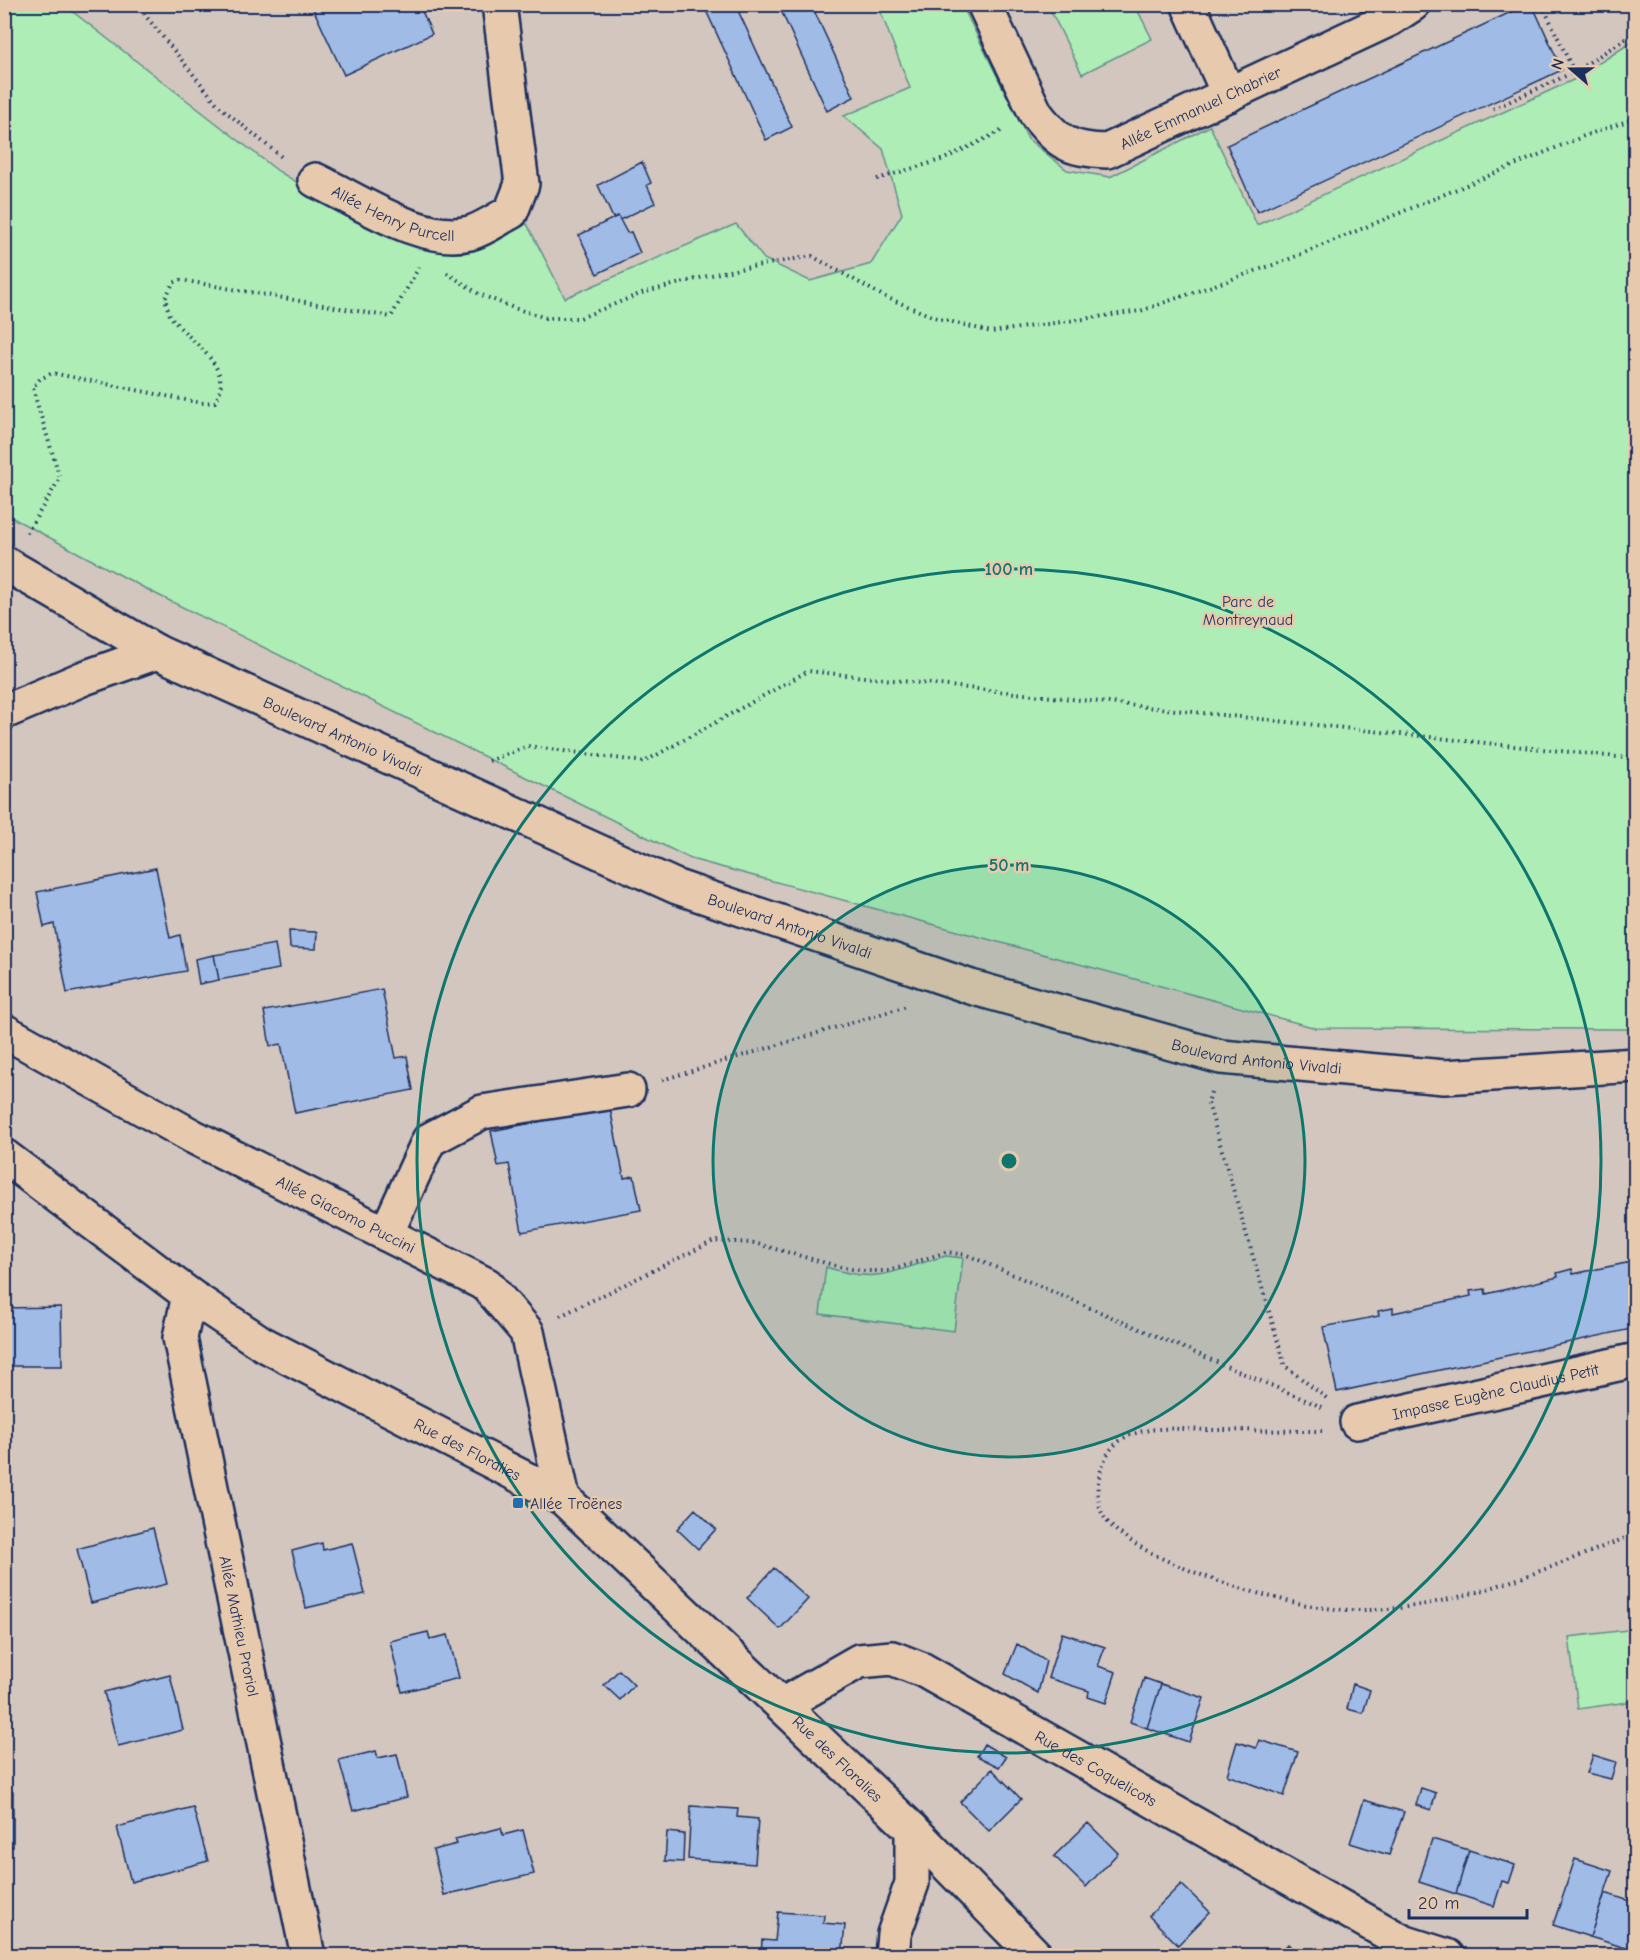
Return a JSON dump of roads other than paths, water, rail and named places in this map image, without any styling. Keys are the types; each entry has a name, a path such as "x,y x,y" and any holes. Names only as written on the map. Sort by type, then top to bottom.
{"street":[{"name":"Allée Henry Purcell","path":"315,180 376,211 432,235 470,233 511,212 522,184 499,4"},
{"name":"Allée Emmanuel Chabrier","path":"984,4 1036,114 1060,141 1081,150 1107,151 1390,19 1413,4"},
{"path":"1188,4 1229,95"},
{"name":"Boulevard Antonio Vivaldi","path":"4,563 157,652 677,886 971,987 1221,1057 1444,1077 1635,1065"},
{"path":"4,712 84,678 157,652"},
{"name":"Allée Giacomo Puccini","path":"4,1031 192,1136 487,1285 527,1332 562,1498"},
{"path":"386,1234 429,1140 483,1112 628,1090"},
{"name":"Rue des Floralies","path":"4,1156 189,1295 263,1344 562,1498 912,1829 1036,1956"},
{"name":"Allée Mathieu Proriol","path":"189,1295 180,1338 308,1956"},
{"name":"Impasse Eugène Claudius Petit","path":"1357,1422 1635,1360"},
{"name":"Rue des Coquelicots","path":"782,1705 859,1661 892,1658 923,1670 1410,1949 1447,1956"},
{"path":"892,1956 894,1934 912,1883 912,1829"}],"place":[{"name":"Allée Troënes","path":"518,1503"}],"park label":[{"name":"Parc de Montreynaud","path":"1248,610"}]}
